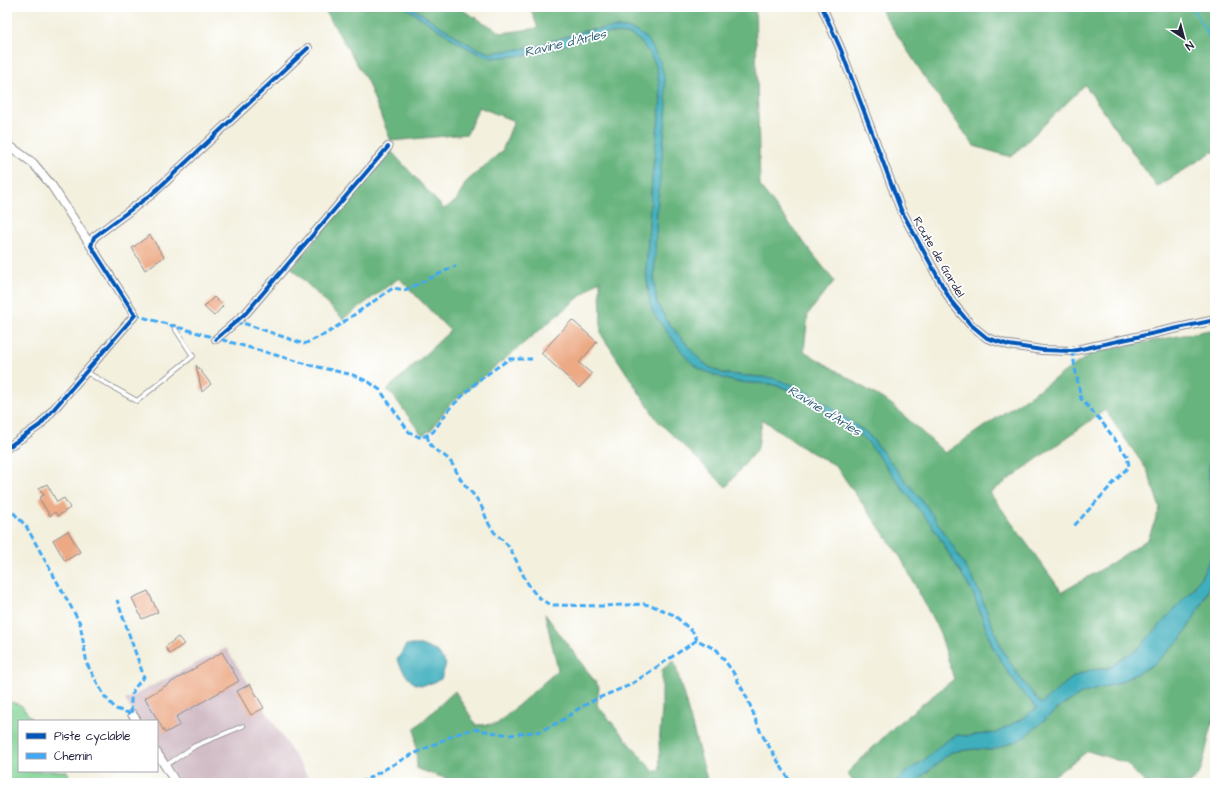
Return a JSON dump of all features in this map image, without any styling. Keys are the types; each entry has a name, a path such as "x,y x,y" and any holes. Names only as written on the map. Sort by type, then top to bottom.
{"street":[{"name":"Route de Gardel","path":"822,7 841,50 901,210 951,302 970,324 986,338 1009,345 1042,350 1072,351 1215,320"},
{"path":"91,246 94,236 140,203 164,183 308,48"},
{"path":"7,144 33,163 52,186 135,315 40,425 7,448"},
{"path":"216,339 246,313 388,147"},
{"path":"158,754 176,783"}],"lane":[{"path":"86,371 137,401 193,356 174,327"},
{"path":"166,766 195,746 243,726"}],"shaded area":[{"path":"226,648 312,783 179,783 158,751 158,720 138,720 125,700"}],"green space":[{"path":"323,7 405,7 459,43 477,53 492,58 535,54 582,39 608,33 628,34 640,41 655,63 661,98 652,178 646,270 649,298 653,313 686,357 700,369 737,382 771,384 788,389 824,409 867,441 931,524 973,593 993,648 1020,690 1037,708 1023,718 996,733 966,736 957,735 953,737 904,774 895,783 854,783 847,773 896,725 954,679 940,633 901,558 835,465 803,448 762,419 758,448 726,487 657,420 601,334 600,280 449,405 431,430 422,435 395,398 387,390 450,331 399,278 343,319 291,268 391,151 444,209 456,201 466,182 502,151 514,121 479,107 467,134 391,141 367,81"},
{"path":"411,7 457,7 502,33 538,28 530,7 755,7 760,186 834,281 808,314 804,351 891,404 945,453 1094,352 1215,329 1215,451 1210,463 1209,477 1215,509 1215,547 1209,563 1186,598 1138,649 1119,660 1111,667 1083,672 1068,681 1041,704 1021,679 1003,651 980,593 927,507 868,434 816,397 793,385 772,378 724,374 709,367 698,358 667,321 657,303 654,279 655,232 666,100 660,62 645,37 626,28 610,28 584,31 534,47 490,53 476,48","holes":["1105,410 1147,470 1160,508 1148,539 1107,566 1062,592 990,493"]},
{"path":"879,7 1215,7 1215,153 1212,152 1157,187 1085,85 1011,157 974,146 928,82"},
{"path":"1215,573 1215,712 1201,771 1191,783 1145,783 1126,763 1088,751 1044,783 915,783 951,752 975,749 992,750 1081,694 1118,683 1153,665 1184,635 1205,598"},
{"path":"545,614 599,687 597,705 654,772 660,769 659,744 662,710 662,670 674,660 708,783 494,783 492,776 454,781 417,769 415,728 455,691 476,725 497,724 558,670"},
{"path":"7,701 21,705 32,720 18,720 18,772 67,772 72,783 7,783"}],"water":[{"name":"Ravine d'Arles","path":"405,7 411,7 462,40 476,48 490,53 534,47 584,31 610,28 626,28 638,32 645,37 650,43 660,62 664,75 667,105 657,210 654,279 657,303 667,321 698,358 709,367 724,374 772,378 793,385 816,397 868,434 927,507 944,532 980,593 1003,651 1021,679 1041,704 1076,676 1090,670 1106,669 1111,667 1119,660 1138,649 1193,589 1204,572 1215,547 1215,573 1201,605 1182,638 1153,665 1118,683 1081,694 1060,707 1022,739 992,750 975,749 951,752 915,783 895,783 904,774 953,737 957,735 966,736 996,733 1023,718 1037,708 1020,690 993,648 973,593 931,524 867,441 824,409 788,389 771,384 737,382 700,369 686,357 653,313 649,298 646,270 652,178 661,98 657,70 649,53 640,41 633,36 628,34 608,33 582,39 535,54 492,58 477,53 459,43"},
{"path":"1215,451 1215,509 1211,495 1209,472"},
{"path":"406,645 421,645 438,652 446,664 441,679 425,685 419,685 410,680 397,660"}],"building":[{"path":"150,235 164,257 145,270 132,248"},
{"path":"214,297 223,306 214,316 204,307"},
{"path":"572,320 597,342 579,363 592,374 579,388 541,353"},
{"path":"196,365 211,384 202,392"},
{"path":"47,484 57,502 64,498 70,508 58,516 55,512 50,516 39,498 44,495 39,488"},
{"path":"68,531 80,552 65,561 53,540"},
{"path":"148,591 158,612 142,619 132,598"},
{"path":"178,637 184,644 170,654 165,647"},
{"path":"222,652 239,681 176,717 180,725 165,733 145,698"},
{"path":"250,684 264,708 251,715 237,691"}],"waterway":[{"path":"1190,7 1197,15 1215,47"}],"marked path":[{"path":"235,323 246,324 304,344 326,334 393,288 405,290 456,266"},
{"path":"135,315 314,366 353,375 369,382 380,390 409,432 421,438 433,432 450,408 479,380 509,359 532,359"},
{"path":"1072,351 1081,399 1102,422 1127,456 1129,466 1073,527"},
{"path":"427,435 433,448 450,461 461,480 478,501 490,526 508,546 527,582 538,597 545,602 554,605 603,606 644,604 653,606 674,615 693,632 697,640"},
{"path":"7,506 26,526 80,623 87,664 105,697 116,709 132,714 132,693 144,677 117,600"},
{"path":"360,783 405,758 454,735 473,729 510,735 541,731 561,721 596,699 630,685 697,640 717,650 733,672 748,700 761,733 791,783"}],"cycle path":[{"path":"822,7 841,50 901,210 951,301 970,324 987,338 1009,345 1042,350 1072,351 1215,320"},
{"path":"7,448 40,425 135,315 91,246 94,237 152,194 308,48"},
{"path":"216,339 246,313 388,147"}]}
